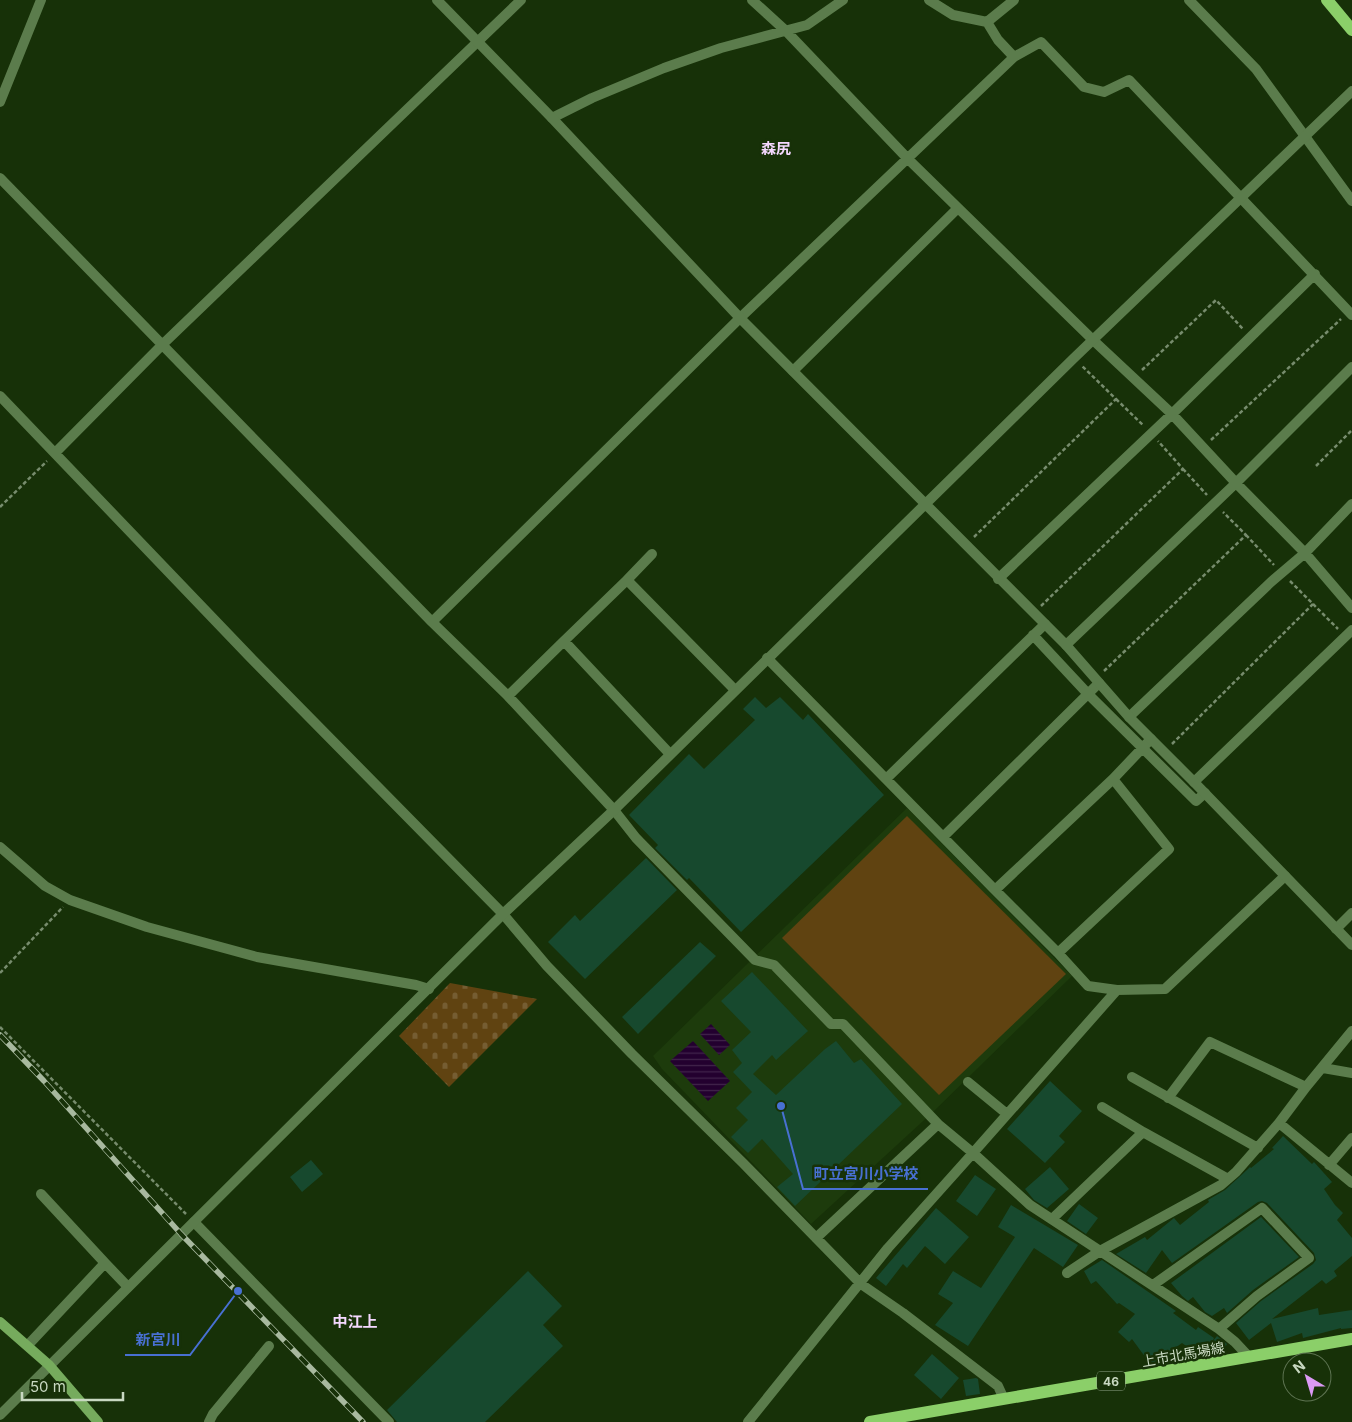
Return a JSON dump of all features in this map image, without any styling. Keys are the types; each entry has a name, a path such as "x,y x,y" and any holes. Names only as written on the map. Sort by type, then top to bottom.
{"main road":[{"path":"1327,0 1352,30"},
{"path":"0,1322 49,1365 93,1420"},
{"name":"上市北馬場線","path":"870,1422 1352,1339"}],"street":[{"path":"0,102 41,0"},
{"path":"437,0 552,118 740,318 1066,645 1129,717 1352,945"},
{"path":"56,452 163,344 521,0"},
{"path":"752,0 786,30 958,208 1172,414 1305,553 1352,608"},
{"path":"552,118 592,98 664,68 721,48 807,25 842,0"},
{"path":"929,0 953,15 987,22 998,40 1014,56"},
{"path":"987,22 1014,0"},
{"path":"1190,0 1256,69 1352,201"},
{"path":"432,622 740,318 1014,56 1041,42 1084,87 1104,92 1129,80 1350,313"},
{"path":"0,1415 503,914 614,810 1074,358 1352,91"},
{"path":"0,178 432,622 508,696 614,810 636,838 755,960 774,966 831,1024 843,1024 938,1124 1030,1205 1219,1329 1249,1357"},
{"path":"793,371 958,208"},
{"path":"998,578 1172,414 1315,274"},
{"path":"1066,645 1236,483 1352,367"},
{"path":"0,396 56,452 250,657 503,914 547,966 606,1027 861,1284 903,1313 998,1386 1004,1399"},
{"path":"1129,717 1305,553 1352,504"},
{"path":"508,696 652,554"},
{"path":"627,580 735,690"},
{"path":"886,779 1045,624"},
{"path":"1194,782 1349,634"},
{"path":"1033,635 1088,694 1196,801 1205,793"},
{"path":"564,641 669,754"},
{"path":"767,658 944,836 1088,986 1117,990 1166,989 1285,876"},
{"path":"944,836 1088,694 1098,681"},
{"path":"995,890 1112,780 1151,739"},
{"path":"1058,953 1169,849 1112,780"},
{"path":"0,847 45,886 70,900 148,927 257,957 416,985 429,989"},
{"path":"1336,928 1352,913"},
{"path":"748,1422 799,1356 861,1284 888,1248 1117,990"},
{"path":"1067,1273 1100,1251 1221,1185 1258,1148 1352,1031"},
{"path":"1168,1098 1210,1042 1306,1087"},
{"path":"1323,1068 1352,1073"},
{"path":"1132,1078 1258,1148"},
{"path":"968,1082 1007,1114"},
{"path":"1102,1108 1228,1179"},
{"path":"1279,1123 1352,1184"},
{"path":"816,1238 938,1124"},
{"path":"1052,1220 1143,1132"},
{"path":"1329,1165 1352,1138"},
{"path":"41,1194 128,1287"},
{"path":"1153,1285 1262,1208 1309,1258 1257,1296 1219,1329"},
{"path":"194,1222 389,1422"},
{"path":"28,1345 105,1264"},
{"path":"209,1422 213,1414 269,1346"}],"path":[{"path":"1134,378 1216,300 1250,337"},
{"path":"1203,447 1350,313"},
{"path":"1074,358 1152,433 1183,469 1282,573 1313,604 1349,634"},
{"path":"965,545 1116,399"},
{"path":"1316,466 1352,430"},
{"path":"0,507 56,452"},
{"path":"1034,613 1183,469"},
{"path":"1098,681 1246,535"},
{"path":"1164,752 1313,604"},
{"path":"0,973 70,900"},
{"path":"0,1027 194,1222"}],"shaded area":[{"path":"907,808 1072,976 934,1111 811,1224 662,1069 653,1056"},
{"path":"711,1024 730,1045 719,1055 700,1034"},
{"path":"693,1041 730,1081 708,1101 670,1061"}],"green space":[{"path":"907,816 1066,974 939,1095 782,938"},
{"path":"450,983 537,999 449,1087 399,1036"}],"building":[{"path":"755,697 766,708 780,697 803,720 808,714 884,795 741,932 689,878 687,880 655,848 658,845 629,815 689,754 704,769 755,720 743,709"},
{"path":"646,858 677,890 585,979 548,942 575,915 580,921"},
{"path":"700,942 716,956 638,1034 622,1017"},
{"path":"752,972 808,1031 776,1060 772,1055 753,1074 776,1095 836,1041 854,1063 861,1059 902,1104 795,1206 777,1187 793,1174 762,1139 748,1153 731,1137 748,1120 736,1108 752,1092 733,1072 742,1063 732,1050 751,1032 721,1001"},
{"path":"1050,1081 1082,1111 1059,1136 1065,1142 1045,1163 1007,1129"},
{"path":"1283,1136 1312,1164 1314,1162 1332,1182 1324,1189 1343,1213 1337,1220 1352,1238 1352,1256 1334,1271 1337,1276 1326,1284 1322,1280 1272,1319 1318,1308 1319,1315 1352,1310 1352,1328 1341,1328 1303,1338 1302,1333 1277,1342 1271,1323 1249,1340 1236,1323 1261,1301 1316,1260 1314,1253 1267,1203 1258,1202 1172,1263 1162,1250 1146,1273 1116,1254 1145,1237 1147,1240 1174,1218 1180,1225 1209,1202 1208,1200 1225,1190 1250,1167 1274,1149 1272,1148"},
{"path":"311,1160 323,1174 302,1192 290,1177"},
{"path":"1050,1167 1069,1189 1047,1208 1034,1200 1025,1189"},
{"path":"975,1175 996,1189 977,1216 956,1201"},
{"path":"1079,1204 1098,1218 1086,1234 1067,1221"},
{"path":"1011,1205 1078,1245 1063,1267 1034,1248 968,1346 935,1325 953,1303 938,1294 953,1271 981,1288 1015,1237 998,1227"},
{"path":"936,1208 969,1237 945,1264 925,1246 907,1268 903,1264 886,1286 876,1278"},
{"path":"1261,1217 1299,1257 1253,1290 1227,1313 1224,1308 1212,1316 1205,1312 1193,1297 1188,1301 1182,1296 1171,1283"},
{"path":"1102,1260 1176,1311 1173,1313 1196,1330 1198,1327 1214,1338 1212,1342 1217,1336 1227,1344 1222,1352 1210,1344 1202,1357 1182,1343 1151,1365 1132,1339 1129,1342 1118,1332 1135,1314 1119,1303 1117,1304 1096,1281 1091,1284 1084,1271"},
{"path":"528,1271 562,1306 543,1325 563,1346 485,1422 397,1422 387,1410"},
{"path":"932,1354 959,1378 941,1399 914,1375"},
{"path":"978,1379 980,1394 966,1396 963,1380"}],"railway":[{"path":"0,1035 44,1081 181,1234 363,1422"}],"place":[{"name":"町立宮川小学校","path":"781,1106"},
{"name":"新宮川","path":"238,1291"}],"district":[{"name":"森尻","path":"776,148"},
{"name":"中江上","path":"355,1321"}]}
